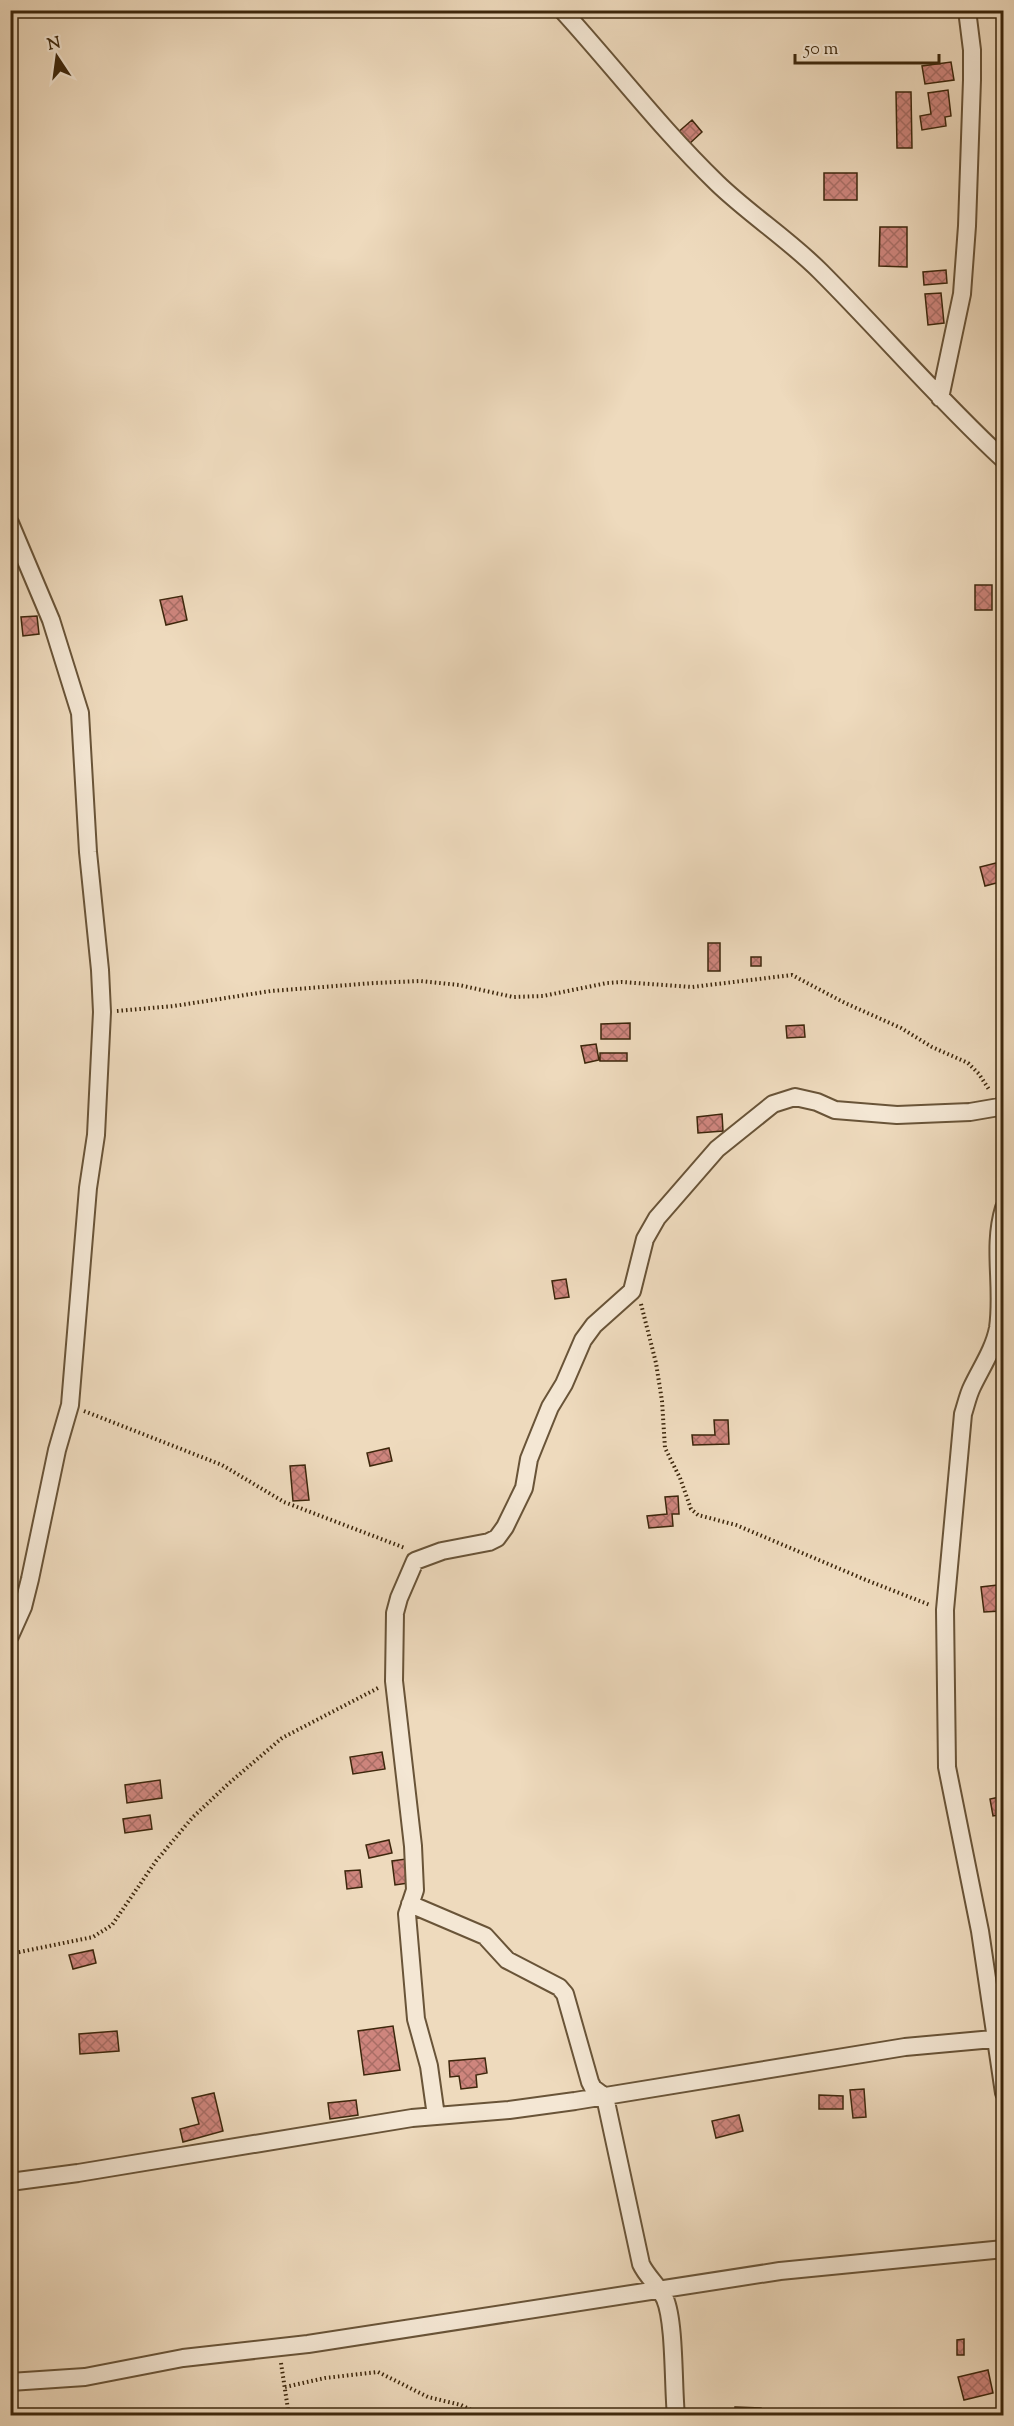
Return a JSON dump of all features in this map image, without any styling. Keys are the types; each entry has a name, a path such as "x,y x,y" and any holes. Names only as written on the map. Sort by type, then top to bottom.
{"street":[{"path":"562,10 655,118 717,183 818,270 959,418 1004,460"},
{"path":"940,398 962,294 967,226 972,80 972,50 967,10"},
{"path":"10,523 51,620 80,713 87,840 102,1012 96,1135 88,1188 70,1405 57,1450 23,1607 10,1636"},
{"path":"436,2116 429,2066 416,2019 407,1914 415,1890 414,1856 394,1681 395,1613 415,1561 424,1556 489,1542 497,1538 505,1527 524,1488 529,1460 535,1444 584,1340 594,1325 633,1291 645,1239 657,1218 717,1149 773,1104 795,1097 817,1102 835,1110 897,1115 1002,1110"},
{"path":"1004,1208 997,1237 1001,1302 997,1332 971,1389 963,1414 945,1610 947,1767 1000,2039 1004,2093"},
{"path":"410,1904 485,1936 507,1960 560,1988 565,1994 590,2082 593,2088 605,2097 641,2264 647,2276 660,2289 668,2306 676,2415"},
{"path":"10,2182 436,2116 509,2110 605,2097 905,2047 1000,2039"},
{"path":"10,2382 85,2377 183,2358 279,2348 780,2271 1004,2249"}],"path":[{"path":"102,1012 174,1006 271,992 374,983 420,981 459,985 505,996 523,997 543,996 607,983 692,987 792,975 968,1063 979,1074 1002,1110"},
{"path":"635,1286 656,1363 662,1401 665,1448 680,1478 691,1509 698,1515 736,1525 866,1581 945,1610"},
{"path":"70,1405 222,1465 284,1502 334,1519 424,1556"},
{"path":"10,1954 93,1937 103,1932 125,1908 156,1861 185,1826 228,1784 282,1738 345,1703 394,1681"},
{"path":"279,2348 289,2415"},
{"path":"285,2387 325,2378 378,2372 428,2397 468,2408 483,2415"}],"building":[{"path":"951,62 954,80 925,84 922,66"},
{"path":"948,90 951,116 945,117 946,126 922,130 920,116 931,114 928,93"},
{"path":"896,92 911,92 912,148 897,148"},
{"path":"692,120 702,132 687,146 676,134"},
{"path":"824,173 857,173 857,200 824,200"},
{"path":"880,227 907,227 907,267 879,266"},
{"path":"946,270 947,283 924,285 923,272"},
{"path":"941,293 944,323 928,325 925,294"},
{"path":"975,585 992,585 992,610 975,610"},
{"path":"182,596 187,620 166,625 160,600"},
{"path":"37,616 39,634 23,636 21,617"},
{"path":"1004,861 1004,881 985,886 980,867"},
{"path":"708,943 720,943 720,971 708,971"},
{"path":"751,957 761,957 761,966 751,966"},
{"path":"630,1023 630,1039 601,1039 601,1024"},
{"path":"804,1025 805,1037 787,1038 786,1026"},
{"path":"596,1044 599,1060 585,1063 581,1046"},
{"path":"600,1053 627,1053 627,1061 600,1061"},
{"path":"722,1114 723,1131 698,1133 697,1117"},
{"path":"566,1279 569,1297 555,1299 552,1281"},
{"path":"714,1420 728,1420 729,1444 693,1445 692,1435 715,1435"},
{"path":"389,1448 392,1461 370,1466 367,1453"},
{"path":"305,1465 309,1500 293,1501 290,1466"},
{"path":"678,1496 679,1514 672,1514 673,1526 649,1528 647,1516 667,1514 665,1497"},
{"path":"997,1585 1001,1611 984,1612 981,1587"},
{"path":"382,1752 385,1769 353,1774 350,1757"},
{"path":"160,1780 162,1798 127,1803 125,1785"},
{"path":"1004,1796 1004,1814 993,1816 990,1799"},
{"path":"150,1815 152,1829 125,1833 123,1819"},
{"path":"389,1840 392,1853 369,1858 366,1845"},
{"path":"406,1859 408,1883 395,1885 392,1861"},
{"path":"360,1870 362,1887 347,1889 345,1871"},
{"path":"93,1950 96,1963 73,1969 69,1955"},
{"path":"393,2026 400,2070 364,2075 358,2031"},
{"path":"117,2031 119,2051 80,2054 79,2034"},
{"path":"485,2058 487,2073 476,2075 477,2087 461,2089 459,2076 450,2077 449,2061"},
{"path":"864,2089 866,2117 853,2118 850,2090"},
{"path":"214,2093 223,2131 183,2142 180,2129 199,2124 192,2098"},
{"path":"819,2095 843,2096 843,2109 819,2109"},
{"path":"356,2100 358,2115 330,2119 328,2103"},
{"path":"739,2115 743,2131 716,2138 712,2121"},
{"path":"964,2339 964,2355 957,2355 957,2340"},
{"path":"988,2370 993,2393 964,2400 958,2377"},
{"path":"735,2407 761,2408 761,2416 734,2416"}]}
